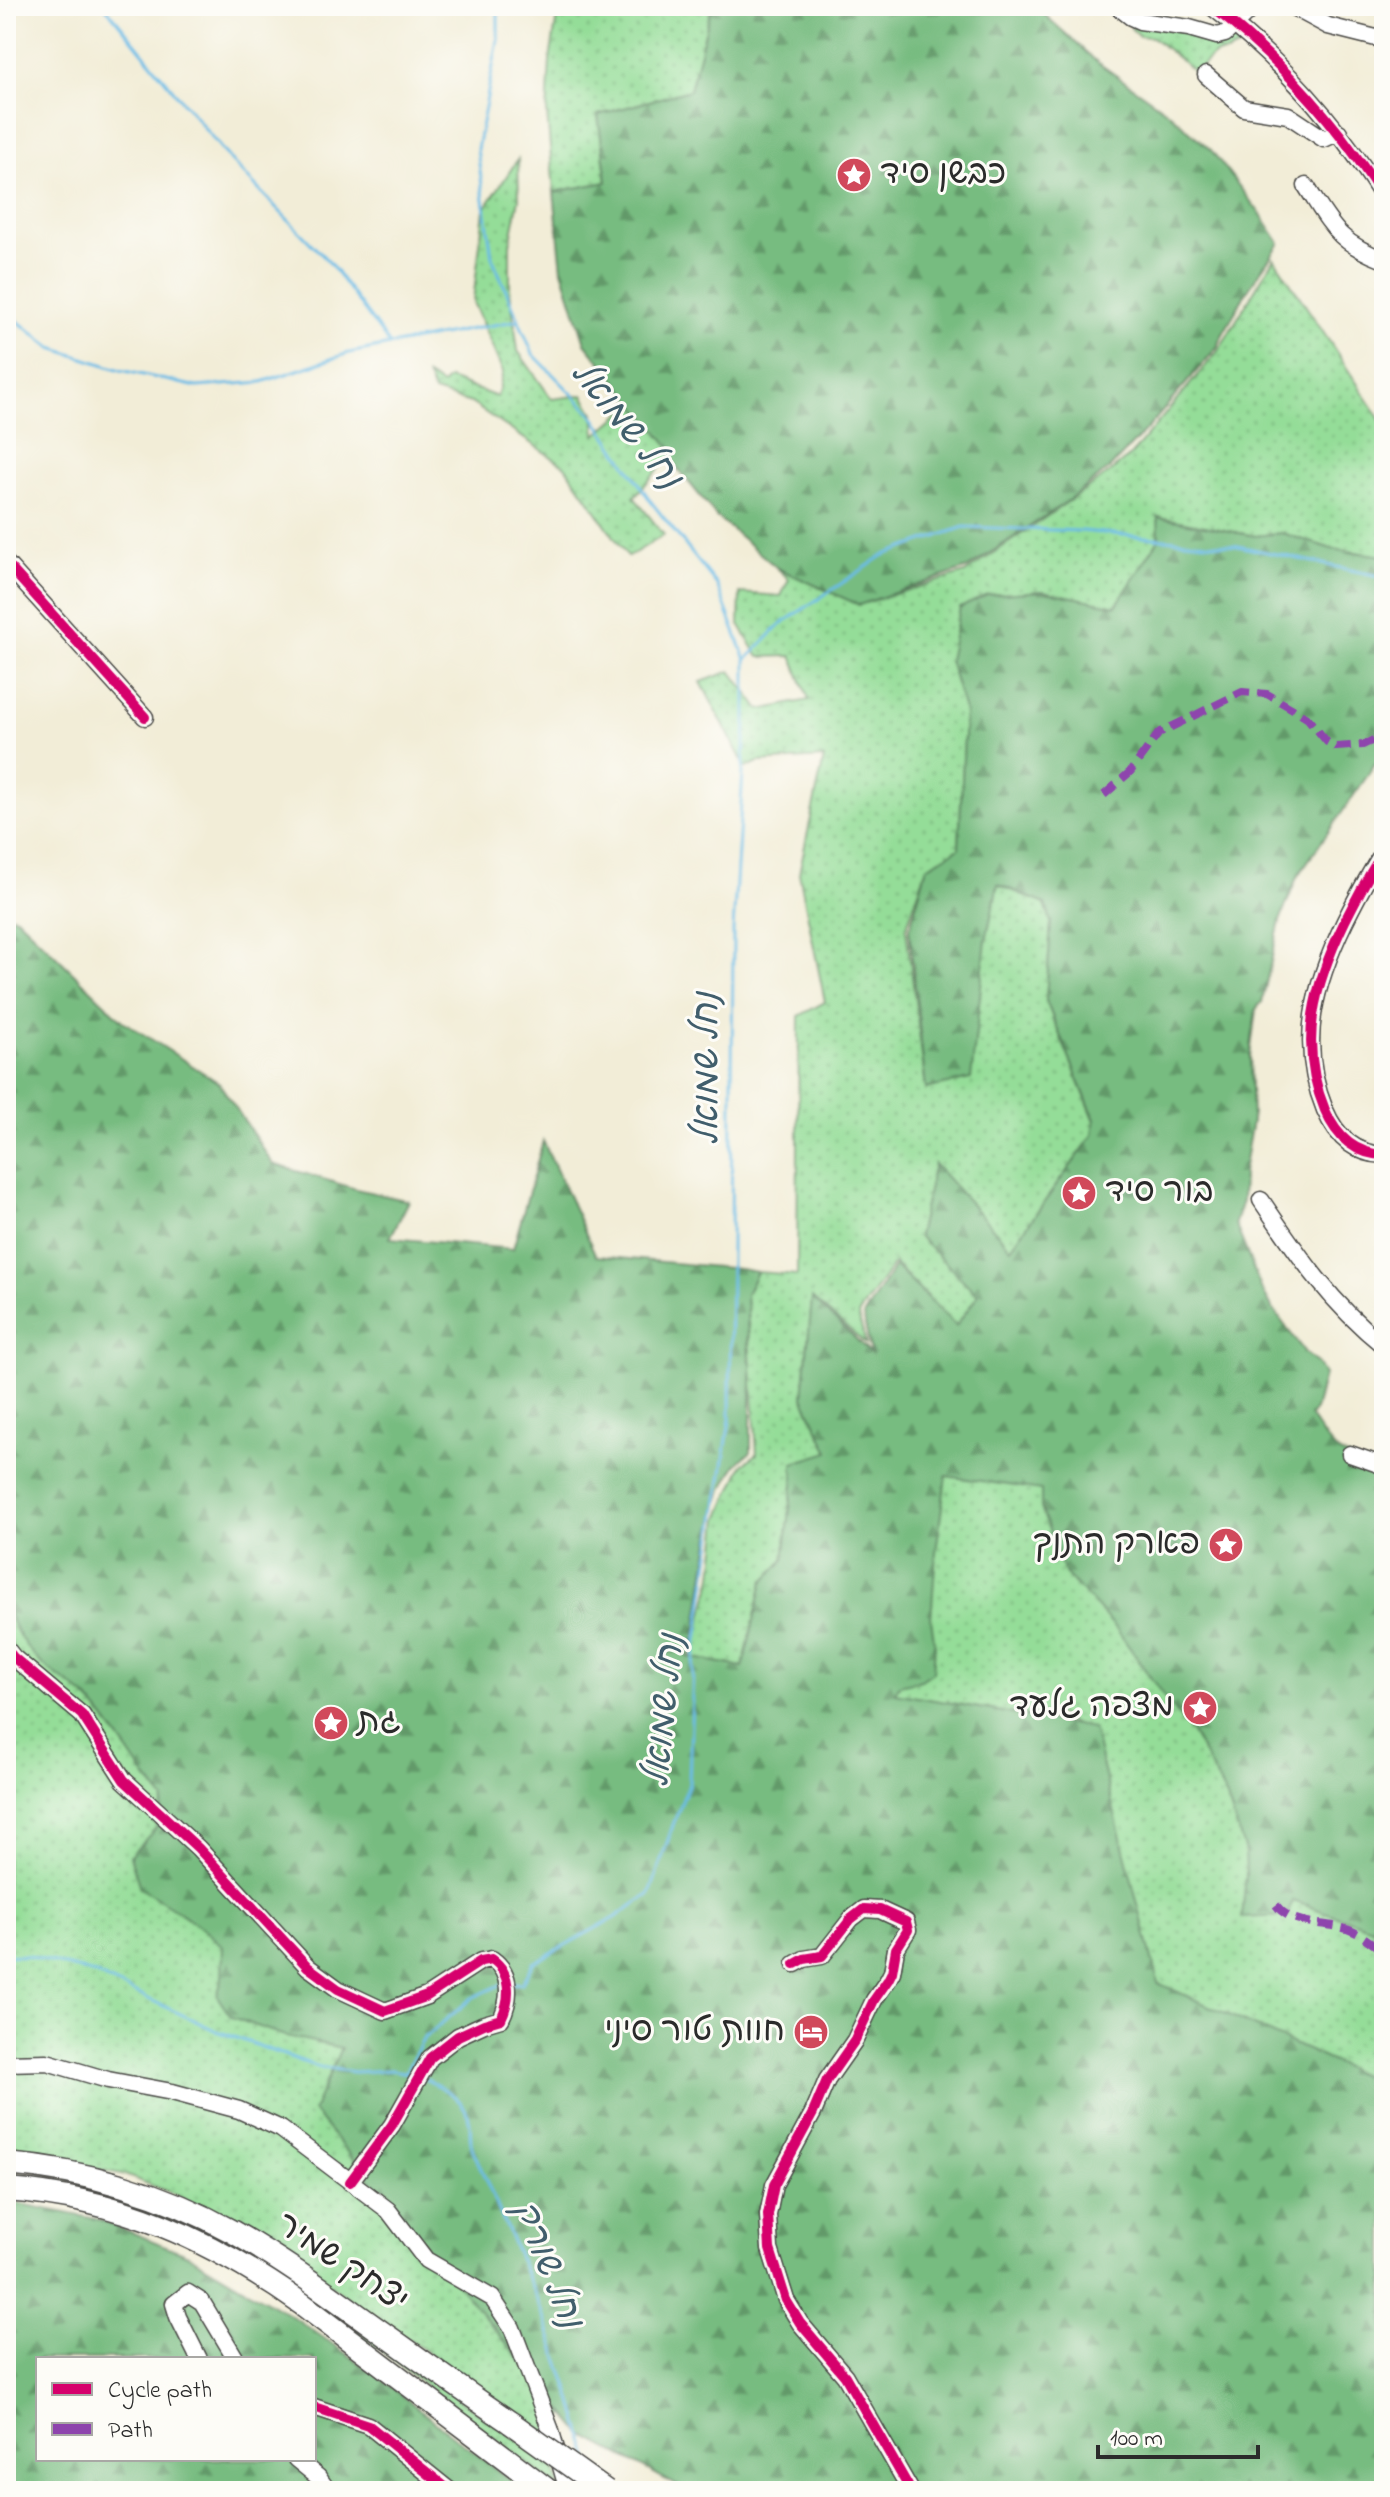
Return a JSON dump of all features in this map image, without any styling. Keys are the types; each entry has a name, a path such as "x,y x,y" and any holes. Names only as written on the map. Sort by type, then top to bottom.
{"highway":[{"name":"יצחק שמיר","path":"6,2164 75,2173 127,2186 232,2231 317,2286 606,2491"},
{"name":"יצחק שמיר","path":"6,2190 56,2195 104,2205 161,2223 216,2248 302,2304 540,2485"}],"street":[{"path":"1117,6 1140,21 1189,28 1217,36 1225,34 1254,6"},
{"path":"1211,6 1235,24 1295,81 1339,132 1384,198"},
{"path":"1291,6 1328,26 1384,40"},
{"path":"1206,75 1244,108 1288,115 1324,139 1339,132"},
{"path":"1306,186 1341,237 1362,252 1384,260"},
{"path":"6,563 145,717"},
{"path":"1384,851 1360,889 1321,978 1313,1013 1310,1051 1320,1099 1338,1134 1361,1151 1384,1155"},
{"path":"1261,1200 1324,1290 1363,1330 1384,1346"},
{"path":"1350,1454 1384,1466"},
{"path":"6,1648 82,1715 124,1780 198,1848 308,1967 338,1989 385,2011 427,1996 481,1961 492,1959 504,1973 510,1992 501,2019 458,2036 430,2058 392,2125 350,2182"},
{"path":"795,1964 822,1956 851,1919 864,1909 880,1910 906,1922 908,1930 896,1949 892,1972 874,2000 855,2040 827,2080 774,2185 768,2215 770,2249 786,2300 800,2323 852,2386 911,2491"},
{"path":"6,2063 47,2062 108,2080 172,2092 239,2110 281,2129 388,2210 426,2260 492,2298 512,2328 550,2428 568,2491"},
{"path":"198,2357 174,2304 188,2293 202,2302 235,2357"},
{"path":"316,2408 368,2425 450,2491"},
{"path":"298,2461 318,2477 328,2491"}],"green space":[{"path":"554,6 712,6 690,90 598,115 607,182 554,192 547,113 550,60 558,10"},
{"path":"712,6 1035,6 1097,62 1168,112 1211,150 1280,243 1247,291 1218,346 1110,468 1069,500 968,568 859,605 777,568 717,517 670,459 674,452 585,343 562,270 554,192 607,182 598,115 690,90"},
{"path":"1137,25 1232,37 1240,47 1215,54 1195,72 1152,37 1139,36 1131,28"},
{"path":"518,159 519,199 510,244 510,291 518,351 552,399 583,395 594,413 596,435 635,402 674,452 634,497 664,535 628,557 565,466 471,403 434,392 427,376 442,385 449,379 497,397 503,372 473,302 484,210"},
{"path":"1274,258 1384,424 1384,556 1332,549 1282,533 1255,536 1159,517 1160,539 1116,606 1043,591 987,595 949,660 965,713 959,848 927,867 906,928 926,1089 986,940 997,884 1045,904 1051,922 1046,1001 1095,1121 1093,1135 1011,1248 934,1165 918,1236 978,1295 956,1326 894,1263 858,1315 866,1344 812,1299 803,1397 829,1453 793,1463 784,1560 763,1582 743,1667 691,1658 713,1576 719,1518 743,1464 757,1454 746,1294 757,1272 797,1275 799,1016 825,1002 799,873 824,758 758,762 746,768 701,682 731,671 760,710 809,700 792,656 759,657 739,625 740,593 781,596 789,579 777,568 859,605 965,573 1131,455 1218,351"},
{"path":"1158,517 1255,536 1282,533 1332,549 1384,556 1384,752 1297,877 1280,921 1262,1002 1256,1009 1250,1056 1252,1121 1243,1172 1242,1201 1235,1223 1272,1308 1324,1375 1315,1410 1310,1416 1338,1452 1384,1477 1384,1936 1375,1929 1293,1901 1287,1916 1242,1918 1245,1851 1226,1796 1195,1738 1115,1627 1064,1572 1041,1508 1041,1490 946,1476 931,1619 935,1646 933,1672 921,1680 899,1685 895,1693 1093,1728 1158,1983 1384,2085 1384,2491 687,2491 583,2435 313,2111 341,2048 282,2035 231,2017 217,1996 222,1979 223,1947 194,1922 140,1888 130,1856 156,1828 164,1800 90,1701 35,1657 12,1622 6,1606 6,915 16,917 123,1021 219,1083 273,1164 409,1201 390,1238 513,1249 543,1141 596,1256 757,1272 746,1294 751,1363 751,1452 735,1467 723,1490 688,1657 743,1667 763,1582 784,1560 793,1463 829,1452 803,1397 812,1298 871,1353 863,1316 895,1266 956,1326 978,1295 918,1236 934,1164 1011,1248 1093,1135 1095,1120 1046,1001 1051,922 1045,904 998,884 986,940 971,1079 926,1089 909,930 927,867 959,848 965,713 949,660 960,608 987,595 1043,591 1116,606 1159,539"},
{"path":"1026,1459 1267,1791 1384,1939 1384,2091 1151,1988 1091,1734 1054,1713 942,1723 869,1706 926,1480 970,1463"},
{"path":"6,1552 91,1682 358,2045 570,2404 552,2438 278,2250 174,2194 122,2174 6,2153"},
{"path":"6,2173 34,2175 135,2198 238,2243 554,2466 560,2489 304,2293 225,2242 134,2204 71,2188 6,2179"},
{"path":"6,2201 101,2220 188,2255 298,2320 368,2369 524,2491 6,2491"}],"waterway":[{"path":"105,6 232,162 329,262 390,345"},
{"name":"נחל שמואל","path":"498,6 498,40 477,149 492,257 533,354 592,414 652,503 717,585 746,660 746,724 733,930 730,1419 693,1666 689,1783 650,1894 533,1963 522,1983 512,1984"},
{"path":"6,312 52,348 121,370 197,387 262,382 349,353 519,320"},
{"path":"746,660 781,624 884,555 964,527 1082,531 1238,546 1384,577"},
{"name":"נחל שורק","path":"6,1955 28,1956 95,1974 217,2031 318,2067 415,2074"},
{"name":"נחל שמואל","path":"406,2071 424,2038 472,1998 500,1985"},
{"name":"נחל שורק","path":"423,2078 453,2095 468,2115 473,2150 542,2311 592,2468"}],"marked path":[{"path":"1104,795 1130,772 1159,733 1242,692 1267,694 1293,709 1308,719 1327,742 1336,747 1363,745 1384,735"},
{"path":"1276,1905 1301,1921 1352,1931 1384,1952"}],"cycle path":[{"path":"1211,6 1261,48 1306,94 1347,144 1384,198"},
{"path":"6,563 145,717"},
{"path":"1384,851 1334,944 1318,990 1311,1037 1317,1085 1335,1128 1355,1147 1384,1155"},
{"path":"6,1648 82,1715 124,1780 198,1848 308,1967 338,1989 385,2011 427,1996 481,1961 492,1959 503,1971 508,1995 501,2019 458,2036 430,2058 392,2125 350,2182"},
{"path":"795,1964 822,1956 851,1919 864,1909 880,1910 906,1922 908,1930 896,1949 892,1972 874,2000 855,2040 827,2080 774,2185 768,2215 770,2249 786,2300 800,2323 845,2376 911,2491"},
{"path":"316,2408 368,2425 450,2491"}],"place":[{"name":"כבשן סיד","path":"854,175"},
{"name":"בור סיד","path":"1079,1193"},
{"name":"פארק התנך","path":"1226,1545"},
{"name":"מצפה גלעד","path":"1200,1708"},
{"name":"גת","path":"331,1723"},
{"name":"חוות טור סיני","path":"811,2032"}]}
